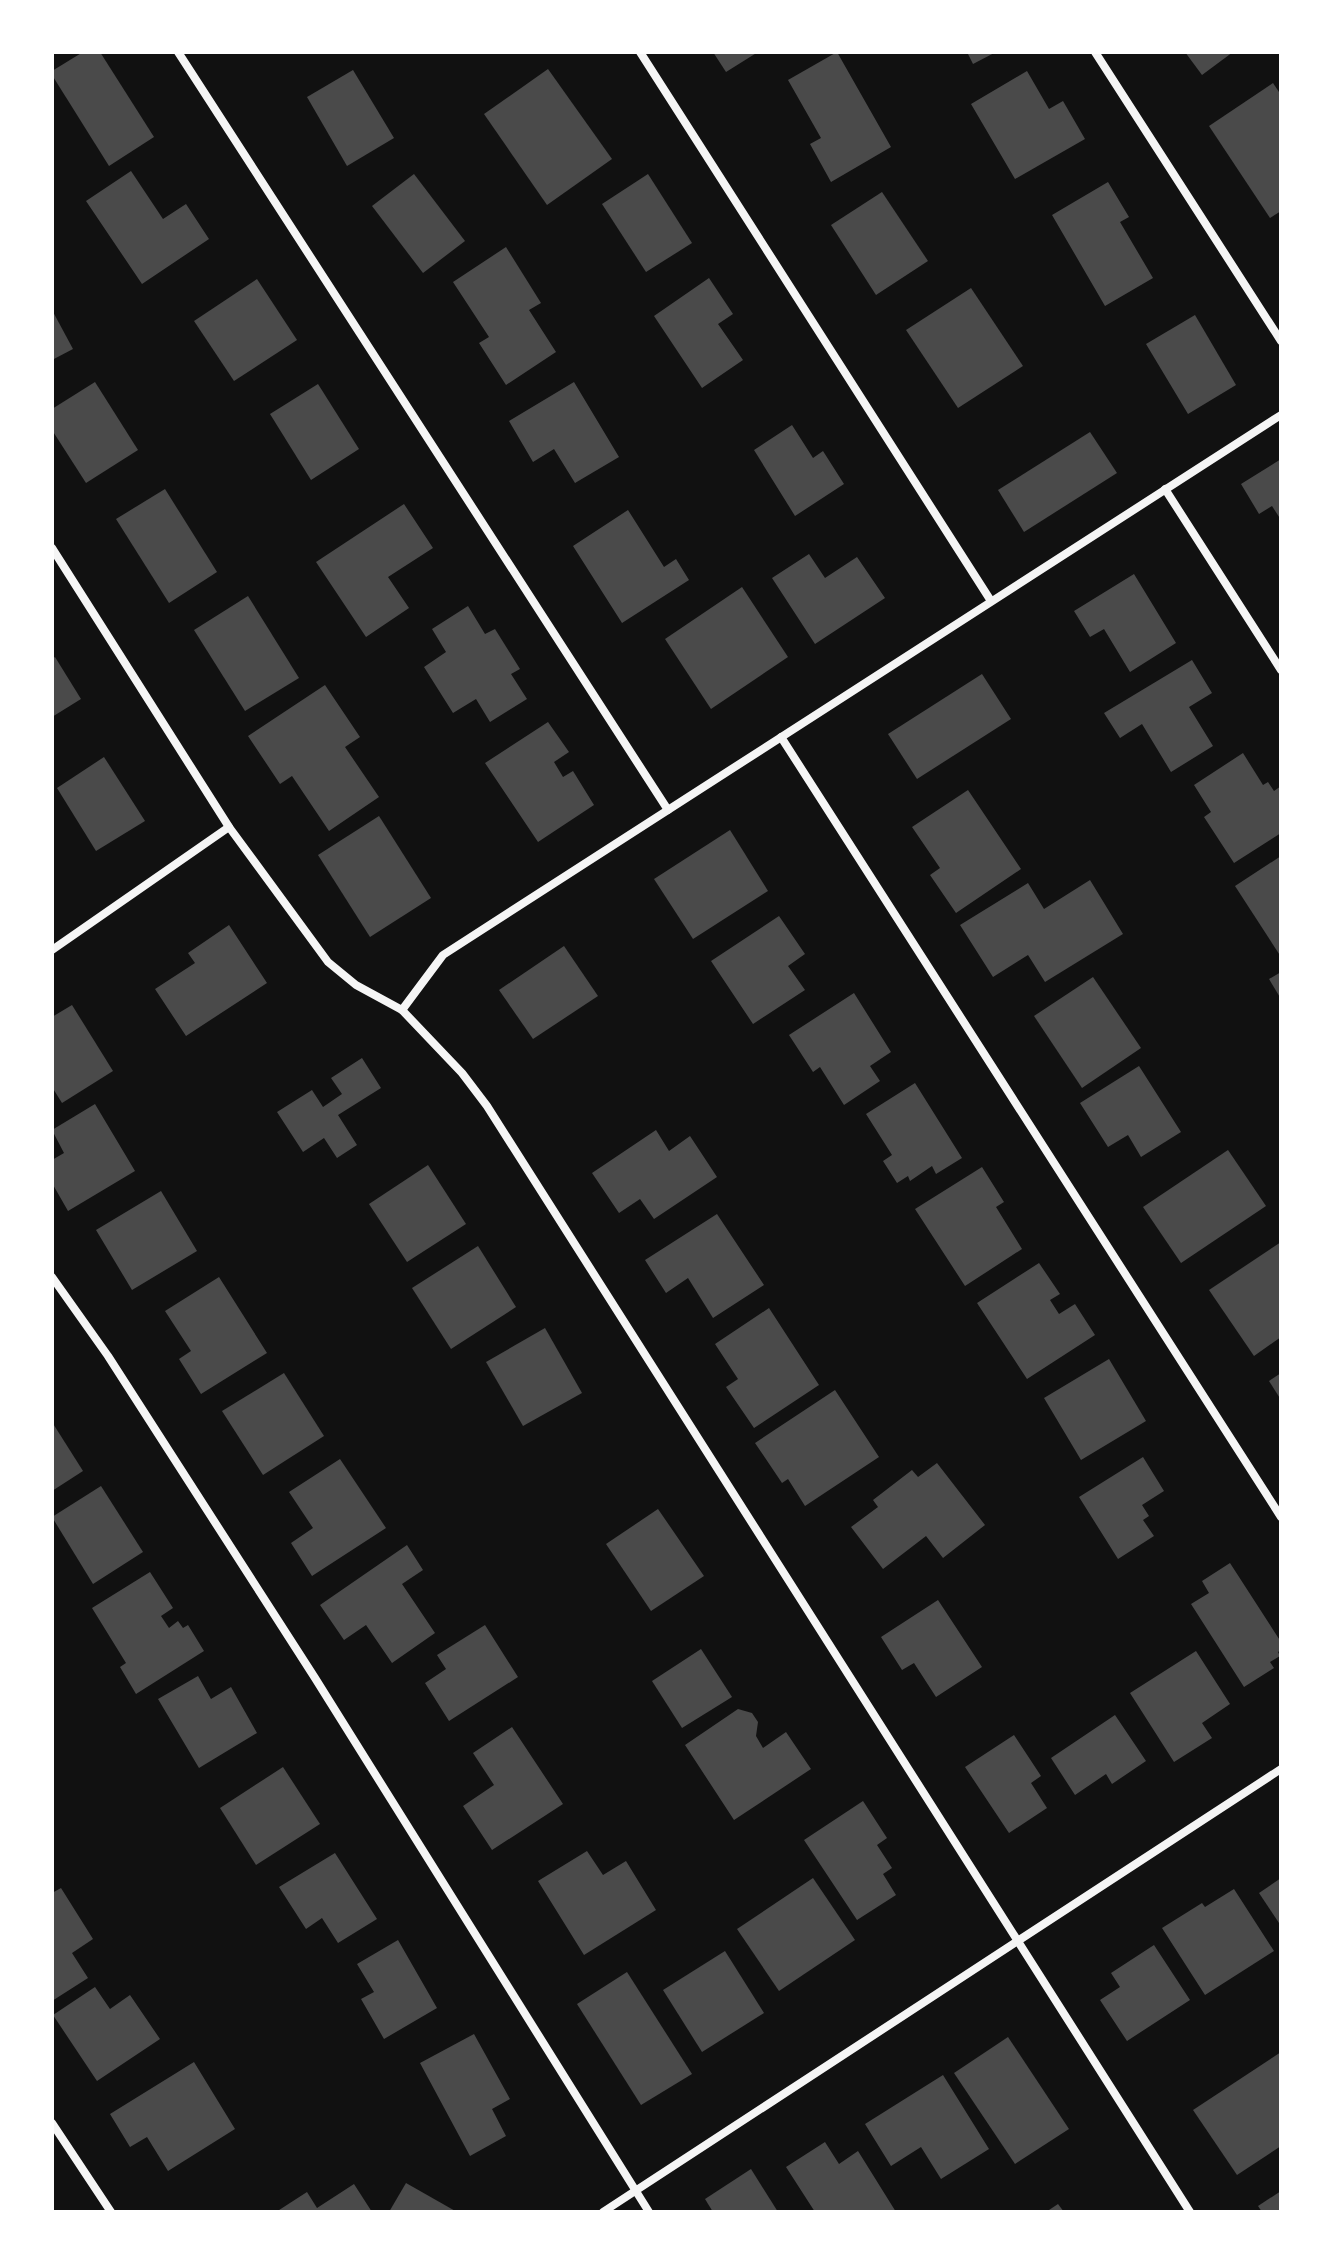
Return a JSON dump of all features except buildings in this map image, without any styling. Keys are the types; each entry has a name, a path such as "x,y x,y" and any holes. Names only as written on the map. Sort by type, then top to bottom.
{"street":[{"path":"178,52 668,810"},
{"path":"640,52 991,601"},
{"path":"1095,52 1281,341"},
{"path":"402,1010 443,955 1281,415"},
{"path":"1165,489 1281,670"},
{"path":"52,548 229,827 328,962 356,985 402,1010 462,1073 487,1106 1190,2212"},
{"path":"781,737 1281,1517"},
{"path":"52,950 229,827"},
{"path":"52,1277 108,1356 315,1678 649,2212"},
{"path":"603,2212 1281,1769"},
{"path":"52,2123 111,2212"}]}
